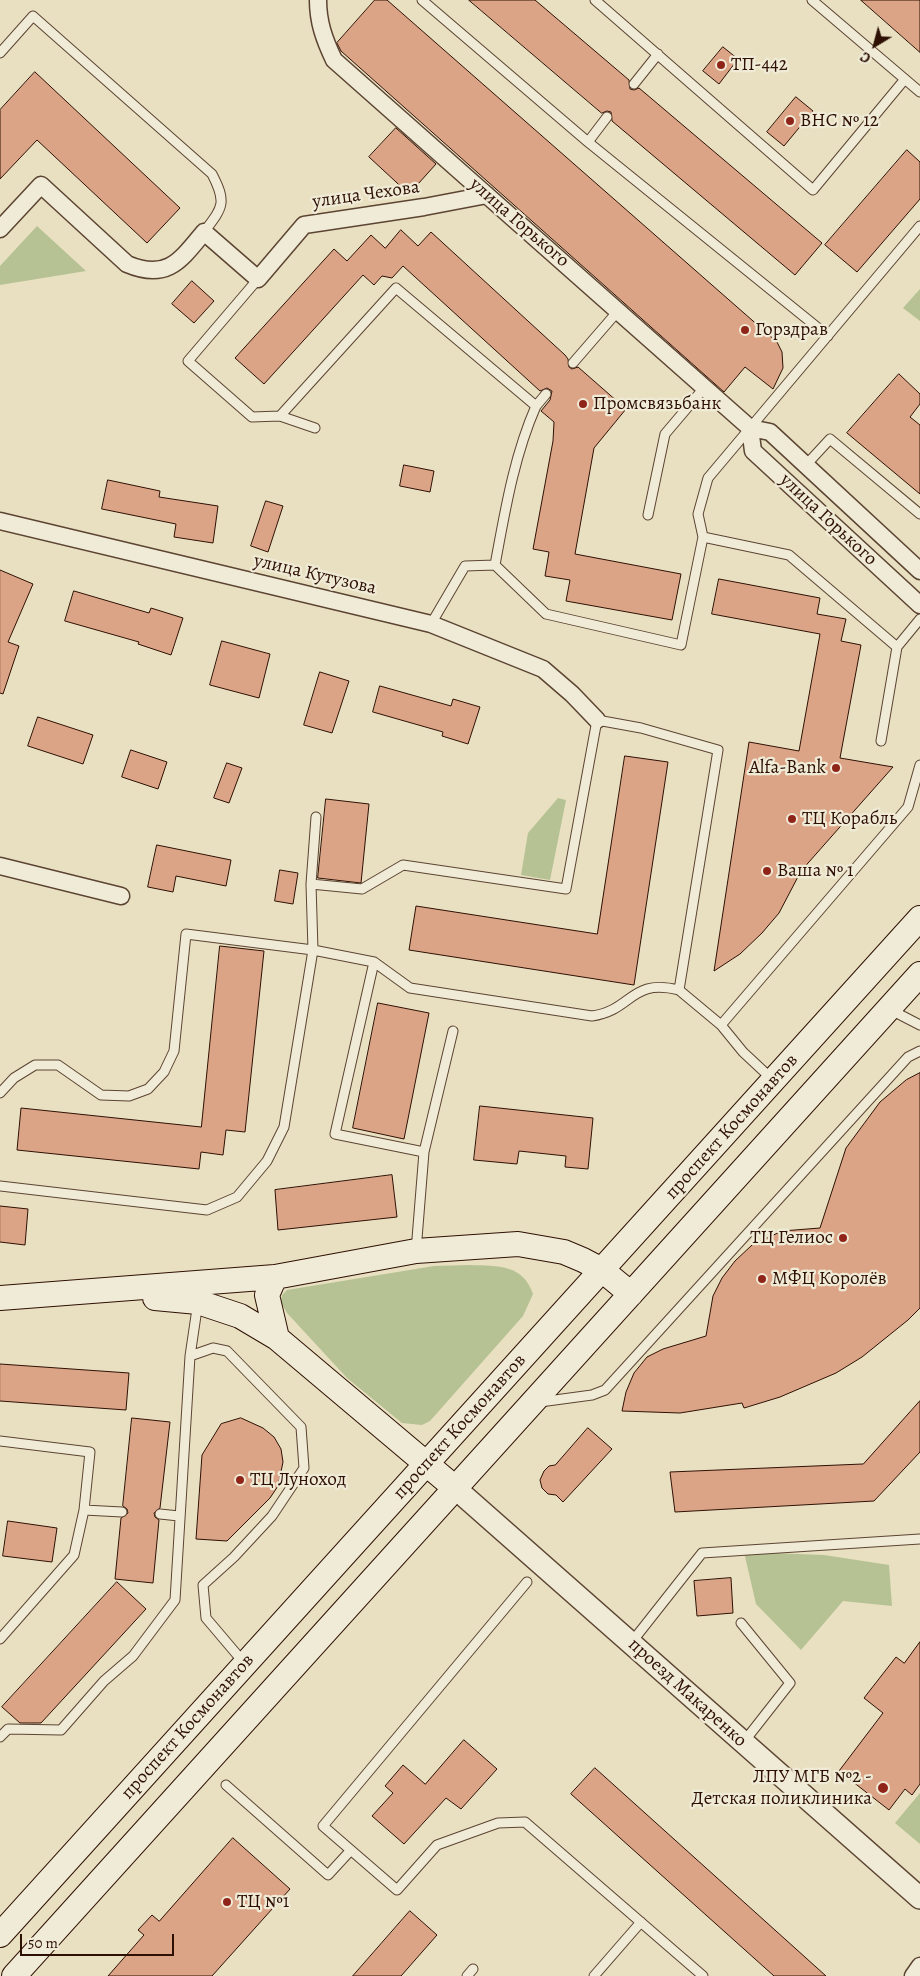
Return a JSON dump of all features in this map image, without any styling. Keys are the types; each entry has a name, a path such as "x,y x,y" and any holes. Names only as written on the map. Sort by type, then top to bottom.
{"main road":[{"name":"проспект Космонавтов","path":"0,1935 920,918"},
{"name":"проспект Космонавтов","path":"14,1976 920,974"},
{"path":"0,1298 275,1277 416,1251 518,1244 564,1252 602,1270 631,1294"},
{"path":"275,1277 267,1295 277,1338"},
{"path":"79,1293 198,1302 240,1316 277,1338 455,1488"}],"street":[{"name":"улица Горького","path":"318,0 318,16 323,37 334,60 750,428 770,432 920,571"},
{"path":"0,229 41,185 127,264 145,271 162,270 179,262 204,232 258,279"},
{"name":"улица Чехова","path":"258,279 304,225 424,207 486,195"},
{"name":"улица Горького","path":"750,428 753,451 920,605"},
{"name":"улица Кутузова","path":"0,521 431,624 543,669 572,694 597,720"},
{"path":"0,866 121,896"},
{"name":"проезд Макаренко","path":"455,1488 920,1898"},
{"path":"913,1976 920,1966"}],"lane":[{"path":"422,0 588,142 828,336"},
{"path":"595,0 813,190 905,79"},
{"path":"812,0 920,92"},
{"path":"0,53 33,16 212,174 222,193 219,212 204,232"},
{"path":"634,84 658,54"},
{"path":"588,142 607,117"},
{"path":"431,624 465,566 495,565 546,614 681,645 702,537 698,514 708,478 920,226"},
{"path":"258,279 188,361 252,417 280,416 314,428"},
{"path":"280,416 396,288 536,406"},
{"path":"573,363 618,311"},
{"path":"648,515 665,434 704,388"},
{"path":"495,565 506,505 522,442 536,406 546,394"},
{"path":"806,466 830,439 920,514"},
{"path":"702,537 789,555 896,647"},
{"path":"881,741 896,647 920,619"},
{"path":"311,884 362,889 402,865 566,889 597,720 641,728 718,750 679,990"},
{"path":"721,1025 908,807 920,765"},
{"path":"0,1186 206,1210 238,1197 267,1161 284,1127 314,950 311,884 316,817"},
{"path":"0,1093 14,1078 36,1065 58,1065 101,1095 129,1096 148,1089 164,1072 174,1051 186,934 314,950 374,962 410,988 592,1016 613,1010 635,992 648,987 664,986 679,990 721,1025 743,1052 774,1080"},
{"path":"374,962 335,1134 424,1152"},
{"path":"889,1009 920,1025"},
{"path":"416,1251 424,1152 453,1031"},
{"path":"532,1402 592,1395 605,1390 908,1057 920,1050"},
{"path":"0,1737 8,1729 61,1730 104,1681 133,1656 175,1600 190,1356 198,1302"},
{"path":"190,1356 213,1348 227,1351 301,1427 304,1468 272,1516 234,1557 203,1585 206,1618 245,1664"},
{"path":"0,1441 90,1452 84,1510 74,1555 29,1609 0,1639"},
{"path":"84,1510 122,1512"},
{"path":"160,1514 179,1516"},
{"path":"631,1643 702,1553 920,1539"},
{"path":"527,1582 323,1826 397,1890 436,1845 498,1823 525,1822 703,1976"},
{"path":"741,1623 790,1684 743,1743"},
{"path":"226,1785 328,1875 350,1850"},
{"path":"594,1976 640,1922"}],"green space":[{"path":"37,226 86,271 0,285 0,266"},
{"path":"920,289 920,321 903,308"},
{"path":"558,798 566,800 550,880 521,875 528,833"},
{"path":"470,1265 500,1267 516,1272 529,1284 533,1294 523,1316 430,1421 422,1425 402,1423 347,1378 287,1313 281,1302 282,1295 287,1290 434,1266"},
{"path":"744,1552 824,1555 889,1565 892,1606 843,1601 801,1650 756,1604"},
{"path":"920,1793 920,1844 895,1823"}],"building":[{"path":"375,0 387,0 777,342 782,352 783,368 773,389 745,367 724,392 341,51 337,43"},
{"path":"469,0 535,0 629,80 630,89 639,88 822,243 795,275 612,121 611,112 602,113"},
{"path":"861,0 920,0 920,52"},
{"name":"ТП-442","path":"723,47 738,59 719,84 703,71"},
{"path":"35,72 180,208 147,243 37,140 0,179 0,110"},
{"name":"ВНС № 12","path":"796,97 813,111 784,146 767,132"},
{"path":"396,128 436,164 409,194 369,157"},
{"path":"907,150 920,162 920,199 857,272 825,245"},
{"path":"401,230 418,246 431,232 565,355 568,359 569,367 572,369 578,367 626,409 594,448 575,554 681,574 672,620 566,601 570,580 545,576 549,552 533,549 553,441 554,422 541,411 550,400 552,391 547,388 540,391 403,266 392,278 382,276 374,285 363,275 264,384 235,358 334,249 347,261 371,235 385,248"},
{"path":"192,281 214,301 194,323 172,304"},
{"path":"899,374 920,394 920,404 910,417 920,425 920,494 847,433"},
{"path":"404,465 434,471 430,492 400,486"},
{"path":"108,480 160,491 159,497 218,506 213,543 174,537 176,524 102,509"},
{"path":"266,501 283,506 268,552 251,546"},
{"path":"0,570 33,584 8,642 19,646 3,694 0,693"},
{"name":"ТЦ Корабль","path":"719,579 820,598 817,614 846,619 841,641 861,645 840,758 893,767 801,871 779,913 762,933 740,954 714,971 749,742 799,751 820,634 712,614"},
{"path":"74,591 149,613 151,608 183,618 171,655 138,644 139,642 65,621"},
{"path":"222,641 270,654 259,698 210,685"},
{"path":"320,672 349,681 332,733 304,725"},
{"path":"380,686 451,706 453,699 480,707 468,744 442,736 443,732 373,712"},
{"path":"38,717 93,735 83,764 28,746"},
{"path":"131,750 167,762 158,789 122,777"},
{"path":"625,756 668,762 634,985 409,950 416,906 597,934"},
{"path":"227,763 242,768 229,803 214,798"},
{"path":"326,799 369,804 361,883 318,878"},
{"path":"157,845 231,860 226,886 176,876 173,892 148,887"},
{"path":"280,870 298,873 293,904 275,901"},
{"path":"220,946 264,951 245,1132 226,1130 223,1155 201,1152 199,1169 17,1150 21,1108 201,1127"},
{"path":"378,1003 429,1013 404,1139 353,1128"},
{"name":"ТЦ Гелиос","path":"920,1073 920,1308 862,1357 836,1373 780,1397 744,1408 742,1403 680,1413 622,1411 626,1392 634,1373 647,1357 663,1349 706,1336 713,1296 722,1278 735,1261 752,1245 782,1231 820,1228 846,1148 880,1102 906,1080"},
{"path":"480,1106 593,1118 588,1169 565,1167 566,1156 519,1151 517,1164 474,1160"},
{"path":"392,1175 397,1217 278,1230 275,1190"},
{"path":"0,1206 28,1209 25,1245 0,1242"},
{"path":"0,1364 129,1373 126,1410 0,1401"},
{"path":"920,1401 920,1452 874,1501 675,1512 670,1472 863,1464"},
{"path":"132,1418 170,1422 160,1508 154,1513 155,1517 159,1520 153,1583 115,1579 121,1518 128,1513 127,1509 123,1506"},
{"name":"ТЦ Луноход","path":"241,1418 263,1428 274,1437 281,1449 283,1462 278,1486 270,1498 227,1541 196,1539 202,1455 221,1424"},
{"path":"588,1428 612,1449 563,1502 556,1495 548,1494 542,1488 540,1480 544,1471 549,1466 555,1465"},
{"path":"8,1521 57,1528 52,1562 3,1556"},
{"path":"731,1578 733,1613 697,1616 694,1581"},
{"path":"117,1582 146,1609 41,1723 20,1723 2,1707"},
{"path":"920,1642 920,1784 912,1795 905,1789 889,1810 839,1771 883,1713 864,1698 896,1657 904,1663"},
{"path":"464,1740 497,1769 461,1809 446,1798 404,1844 372,1816 393,1793 385,1786 403,1765 425,1784"},
{"path":"595,1768 826,1976 774,1976 571,1794"},
{"name":"ТЦ №1","path":"233,1838 290,1889 212,1976 108,1976 144,1935 138,1930 152,1915 159,1921"},
{"path":"410,1911 437,1935 401,1976 353,1976"}],"place":[{"name":"ТП-442","path":"721,65"},
{"name":"ВНС № 12","path":"790,121"},
{"name":"Горздрав","path":"745,330"},
{"name":"Промсвязьбанк","path":"583,404"},
{"name":"Alfa-Bank","path":"836,768"},
{"name":"ТЦ Корабль","path":"792,819"},
{"name":"Ваша № 1","path":"767,871"},
{"name":"ТЦ Гелиос","path":"843,1238"},
{"name":"МФЦ Королёв","path":"762,1279"},
{"name":"ТЦ Луноход","path":"240,1480"},
{"name":"ЛПУ МГБ №2 - Детская поликлиника","path":"883,1788"},
{"name":"ТЦ №1","path":"227,1902"}]}
